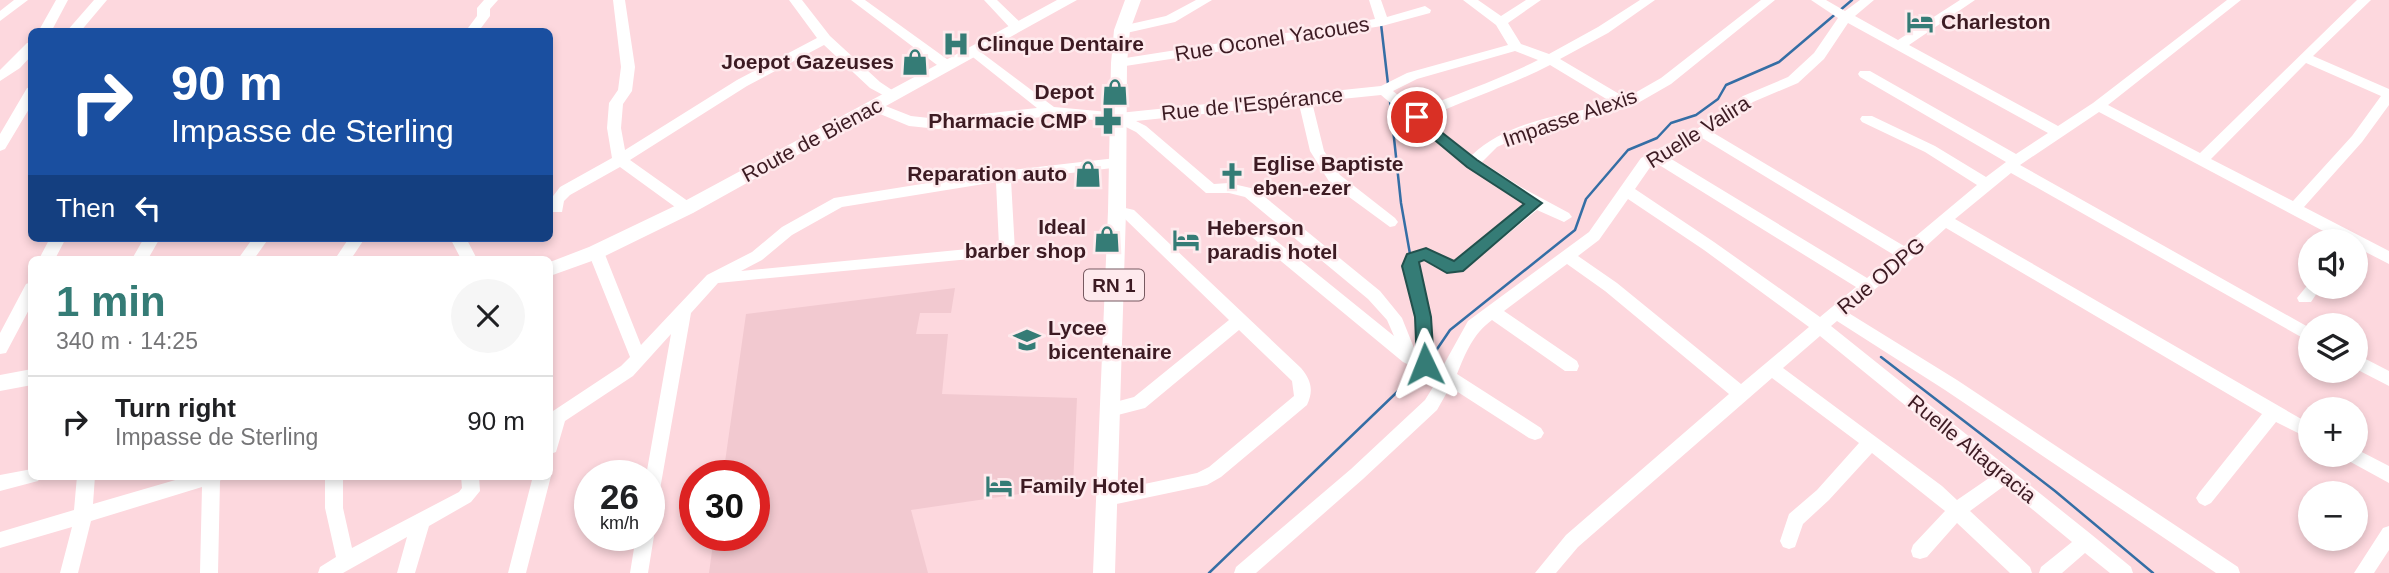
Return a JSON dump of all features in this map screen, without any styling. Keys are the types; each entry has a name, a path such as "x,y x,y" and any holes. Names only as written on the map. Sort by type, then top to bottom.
{"main road":[{"name":"Route de Bienac","path":"553,268 596,252 687,208 1069,0"},
{"name":"RN 1","path":"1104,573 1117,211 1119,63 1122,30 1133,0"},
{"path":"1,385 28,378"}],"street":[{"path":"0,18 22,0"},
{"path":"46,28 62,0"},
{"path":"76,28 101,0"},
{"path":"474,28 484,16 483,8 492,0"},
{"path":"619,0 628,67 625,91 616,103 614,128 620,160 687,208"},
{"path":"795,0 825,39 875,85 894,96"},
{"path":"857,0 946,65"},
{"path":"990,0 1017,27"},
{"path":"1122,30 1170,19 1206,0"},
{"path":"1375,0 1382,23"},
{"path":"1469,0 1502,22 1516,47 1550,59 1626,104"},
{"path":"1502,22 1535,0"},
{"path":"1417,117 1457,98 1520,75 1649,0"},
{"name":"Impasse Alexis","path":"1472,163 1492,144 1514,133 1626,104 1666,81 1769,0"},
{"path":"1817,0 2058,132"},
{"name":"Ruelle Valira","path":"1243,573 1357,474 1431,405 1441,391 1466,335 1474,326 1594,236 1637,171 1656,156 1702,132 1748,99 1793,80 1819,56 1835,29 1846,17 1868,0"},
{"path":"1900,45 1969,0"},
{"name":"Rue ODPG","path":"1544,573 1572,541 1987,184 2098,106 2235,0"},
{"path":"2201,160 2365,0"},
{"name":"Rue Oconel Yacoues","path":"1119,63 1382,23 1425,10"},
{"path":"557,208 559,196 742,83 825,39"},
{"name":"Rue de l'Espérance","path":"1119,118 1384,90 1412,76 1516,47"},
{"path":"0,77 28,50"},
{"path":"974,51 1050,111"},
{"path":"2295,208 2357,139 2389,94 2304,57"},
{"path":"1865,74 2013,164 2298,329"},
{"path":"1384,90 1472,163 1535,203 1564,217"},
{"path":"0,146 28,98"},
{"path":"1305,100 1317,151 1335,179 1390,222"},
{"path":"873,106 922,124 1050,111 1119,118 1141,130 1211,189 1229,188 1250,193 1374,295 1389,308 1400,324 1409,357"},
{"path":"2098,106 2330,229"},
{"path":"1867,119 1930,149 1987,184"},
{"path":"1702,132 1907,255"},
{"path":"1656,156 1869,288"},
{"path":"554,419 609,385 639,359 713,279 757,256 787,231 839,202 1003,176 1116,163"},
{"path":"713,279 1007,251 1003,176"},
{"path":"1625,190 1709,246 1820,326"},
{"path":"1425,364 1423,317 1410,266 1412,258 1426,254 1447,267 1458,267 1535,203"},
{"path":"1107,498 1201,480 1215,472 1301,400 1304,394 1300,378 1129,214 1117,211"},
{"path":"1947,221 2298,425"},
{"path":"1258,234 1409,357 1447,376 1535,433"},
{"path":"2368,248 2389,258"},
{"path":"596,252 639,359"},
{"path":"1569,257 1742,395"},
{"path":"0,348 28,296"},
{"path":"658,460 684,309"},
{"path":"1494,313 1571,366"},
{"path":"1836,313 1951,385 2231,573"},
{"path":"1110,410 1139,403 1240,320"},
{"name":"Ruelle Altagracia","path":"1820,326 2124,573"},
{"path":"2368,368 2389,379"},
{"path":"1772,369 1936,491 2023,573"},
{"path":"2205,498 2274,412"},
{"path":"1789,541 1795,520 1824,495 1871,442"},
{"path":"2368,463 2389,475"},
{"path":"1920,551 1956,510 2005,476"},
{"path":"0,483 28,477"},
{"path":"69,573 83,516 86,480"},
{"path":"0,540 199,480"},
{"path":"209,573 212,480"},
{"path":"334,480 334,508 346,561"},
{"path":"327,573 465,497 471,491 470,480"},
{"path":"517,573 541,480"},
{"path":"406,573 421,521"},
{"path":"2363,573 2389,534"},
{"path":"2049,573 2086,541"},
{"path":"639,573 643,551"}],"shaded area":[{"path":"955,288 951,313 920,313 916,334 948,334 942,394 1077,398 1073,486 911,510 928,573 709,573 712,551 770,551 770,460 725,460 746,314"}],"waterway":[{"path":"1431,358 1450,330 1575,230 1586,199 1628,150 1657,138 1671,123 1696,115 1718,99 1726,85 1779,62 1852,0"},
{"path":"1381,24 1388,84"},
{"path":"1390,101 1401,203 1410,254"},
{"path":"1881,357 2055,491 2153,573"},
{"path":"1209,573 1422,368"}],"place":[{"name":"Charleston","path":"1920,22"},
{"name":"Clinque Dentaire","path":"956,44"},
{"name":"Joepot Gazeuses","path":"915,62"},
{"name":"Depot","path":"1115,92"},
{"name":"Pharmacie CMP","path":"1108,121"},
{"name":"Reparation auto","path":"1088,174"},
{"name":"Eglise Baptiste eben-ezer","path":"1232,176"},
{"name":"Ideal barber shop","path":"1107,239"},
{"name":"Heberson paradis hotel","path":"1186,240"},
{"name":"Lycee bicentenaire","path":"1027,340"},
{"name":"Family Hotel","path":"999,486"}],"route":[{"path":"1417,117 1472,163 1535,203 1458,267 1442,265 1426,254 1412,258 1410,266 1423,317 1425,364"}]}
